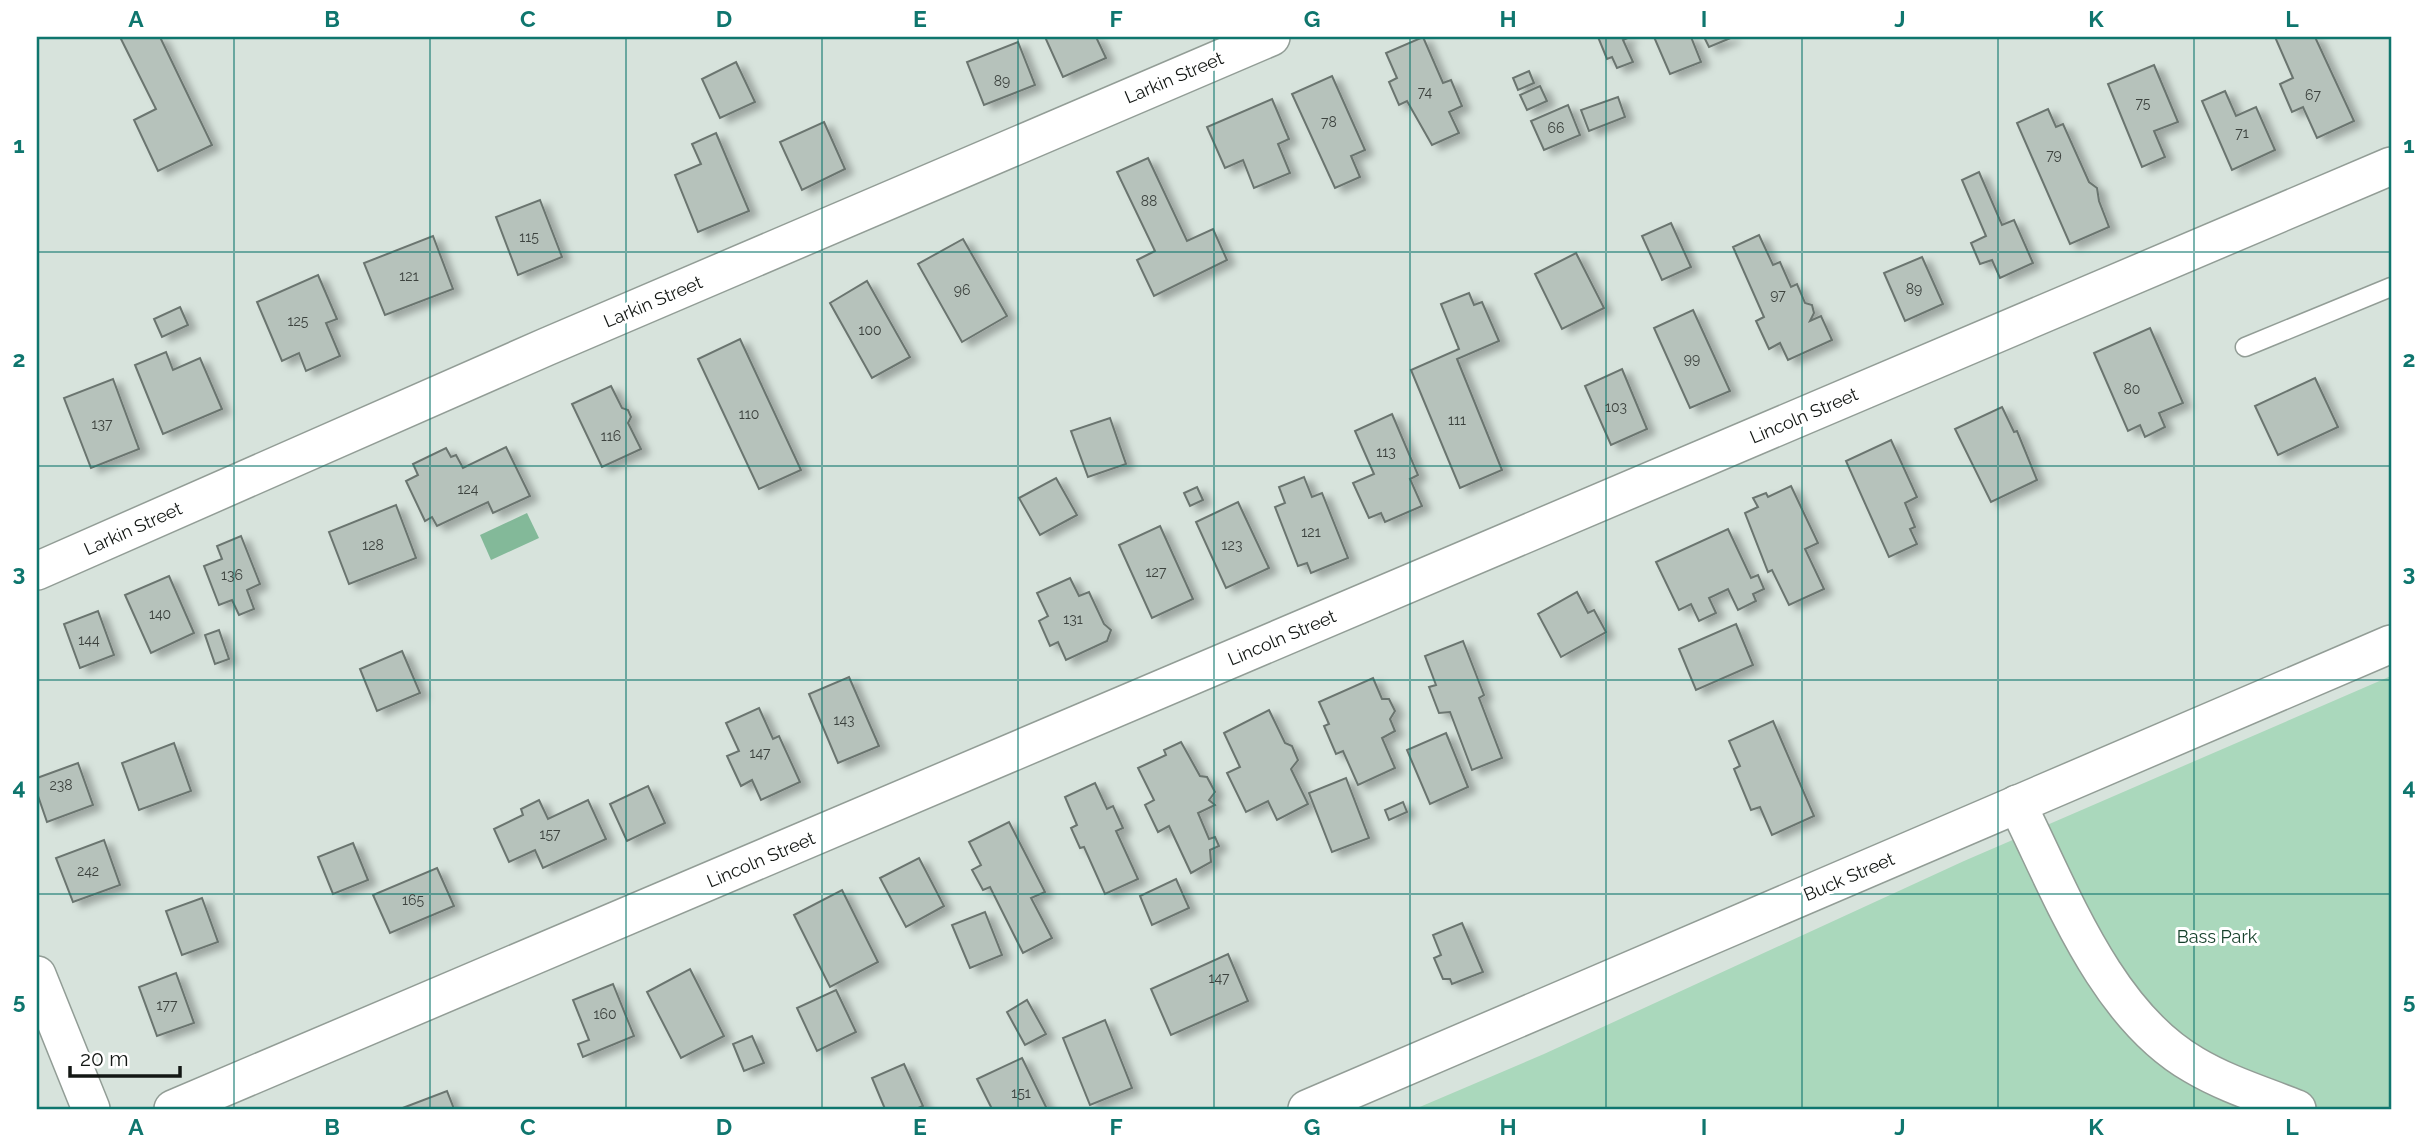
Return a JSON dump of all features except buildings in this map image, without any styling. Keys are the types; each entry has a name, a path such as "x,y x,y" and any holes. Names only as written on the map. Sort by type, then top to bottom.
{"street":[{"name":"Larkin Street","path":"37,571 546,347 1271,37"},
{"name":"Lincoln Street","path":"173,1109 2391,166"},
{"name":"Buck Street","path":"1307,1109 2391,644"},
{"path":"2017,804 2106,976 2141,1025 2192,1064 2297,1109"},
{"path":"37,975 91,1109"}],"lane":[{"path":"2245,347 2391,287"}],"green space":[{"name":"Bass Park","path":"2391,676 2391,1109 1415,1109 1544,1054 1964,861"}],"shaded area":[{"path":"527,513 539,538 491,560 480,535"}]}
